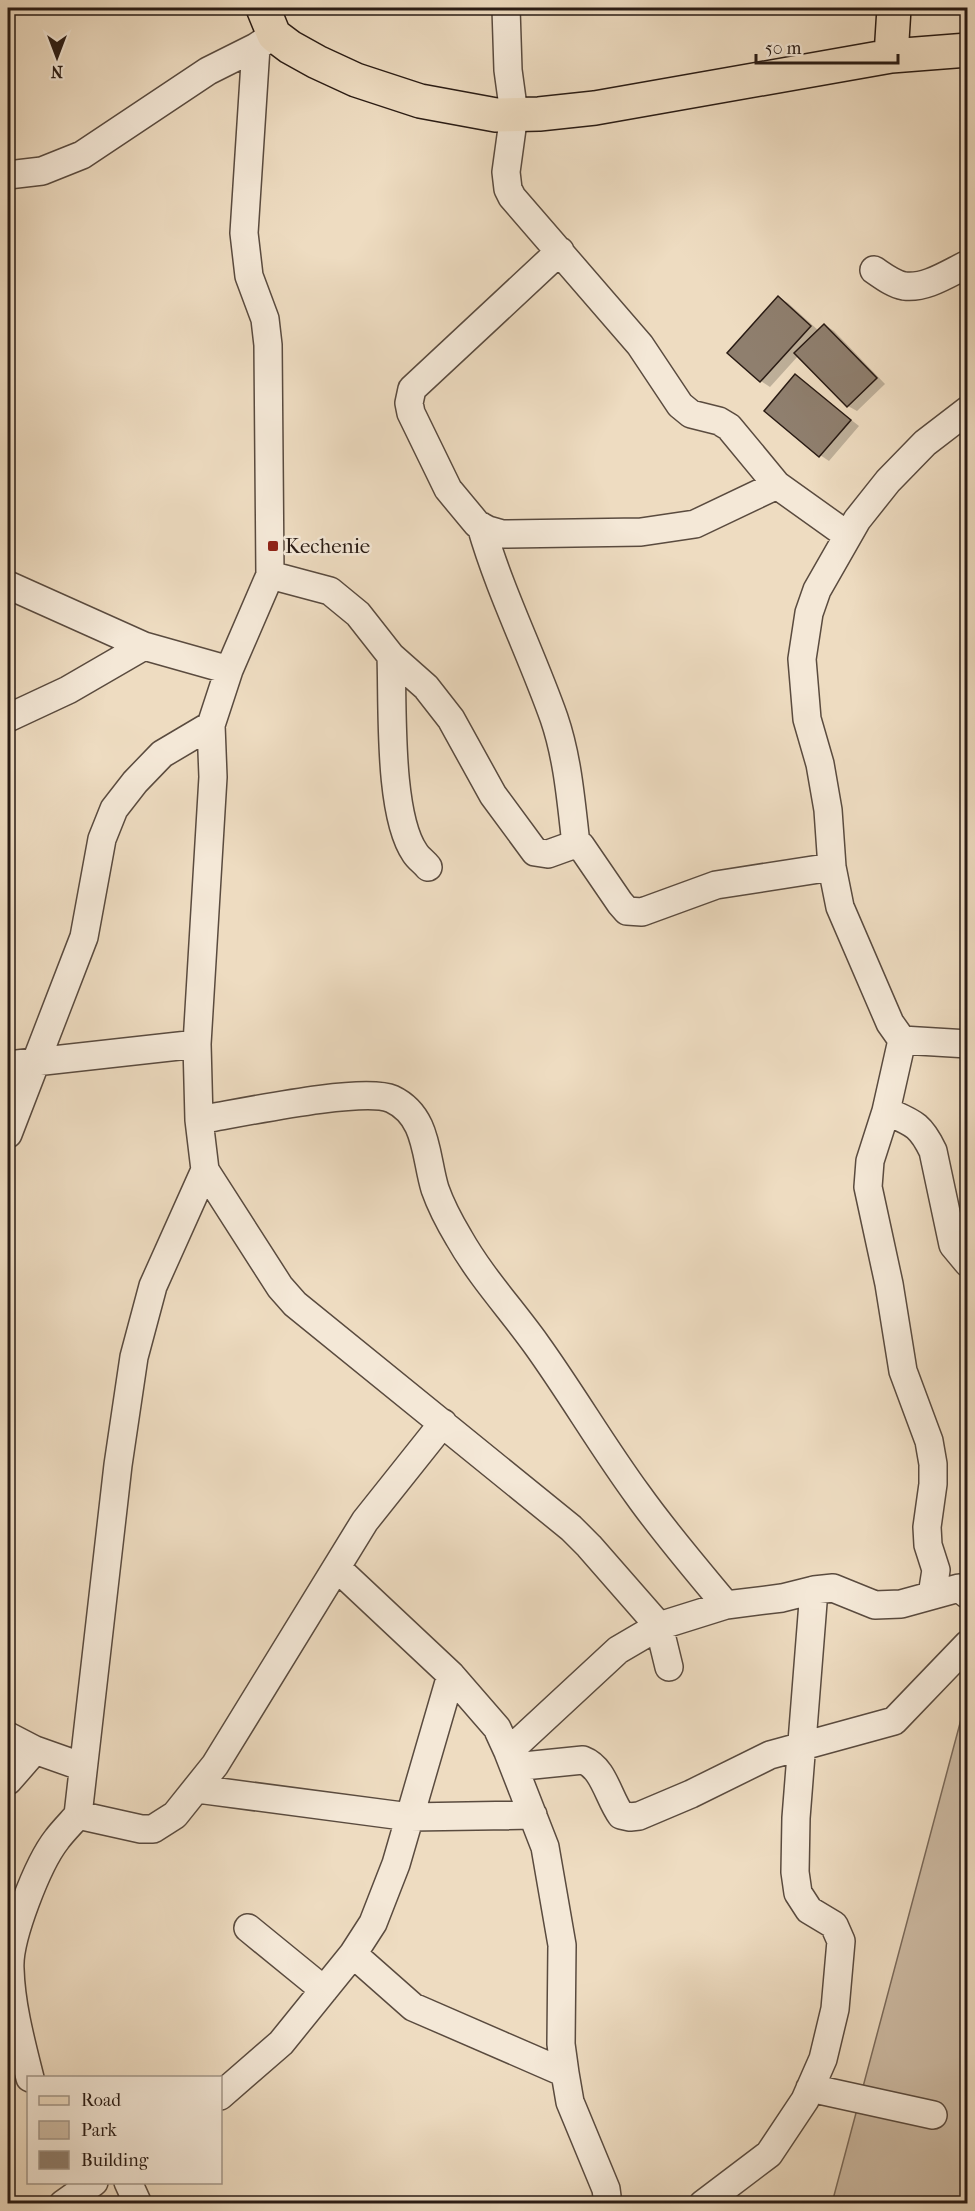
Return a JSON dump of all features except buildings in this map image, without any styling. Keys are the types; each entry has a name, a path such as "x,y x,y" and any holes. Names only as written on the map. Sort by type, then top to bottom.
{"main road":[{"path":"891,56 894,8"},
{"path":"264,30 317,62 356,80 420,101 496,115 539,114 595,108 891,56 968,50"}],"street":[{"path":"506,8 508,70 514,114 506,172 508,189 512,198 640,345 680,405 691,414 719,421 729,427 777,485 847,535"},
{"path":"8,175 42,171 82,155 208,71 264,30"},
{"path":"264,30 251,92 244,233 249,276 265,319 268,345 270,575 230,669 211,726 213,777 197,1044 199,1120 205,1170 280,1287 295,1304 571,1528 659,1626 669,1667"},
{"path":"560,251 412,389 409,403 411,413 448,489 481,526 495,570 559,734 566,766 576,844"},
{"path":"874,270 904,286 932,282 968,264"},
{"path":"932,1595 936,1570 927,1536 933,1484 931,1452 903,1371 889,1284 868,1187 870,1161 886,1111 902,1040 890,1023 840,907 832,867 828,810 820,764 807,719 802,659 809,613 817,590 847,535 888,482 925,443 968,410"},
{"path":"481,526 502,534 661,530 695,524 777,485"},
{"path":"270,575 330,591 358,614 391,656 426,687 451,719 493,795 535,852 555,853 576,844 581,846 627,911 642,912 716,885 832,867"},
{"path":"8,585 144,646 230,669"},
{"path":"8,718 68,690 144,646"},
{"path":"391,656 396,790 409,841 415,854 428,867"},
{"path":"8,1134 84,937 102,839 114,809 135,782 162,754 211,726"},
{"path":"902,1040 968,1044"},
{"path":"8,1065 197,1044"},
{"path":"199,1120 337,1097 371,1095 389,1098 406,1107 424,1137 435,1189 452,1228 473,1264 536,1344 638,1496 726,1605"},
{"path":"886,1111 916,1124 926,1137 933,1151 953,1245 968,1263"},
{"path":"30,2076 18,2028 8,1967 18,1921 33,1884 55,1841 78,1815 118,1466 134,1357 153,1286 205,1170"},
{"path":"78,1815 132,1829 153,1829 175,1815 215,1764 365,1521 443,1423"},
{"path":"337,1568 451,1675 497,1728 511,1759 545,1847 562,1945 561,2044 570,2102 606,2189 608,2204"},
{"path":"511,1759 618,1650 659,1626 726,1605 782,1598 833,1588 875,1605 901,1604 959,1588 968,1595"},
{"path":"703,2204 769,2154 805,2100 823,2059 835,2009 841,1941 834,1925 809,1910 798,1893 795,1872 796,1818 814,1590"},
{"path":"511,1759 583,1760 591,1763 597,1769 621,1815 639,1816 770,1755 894,1721 968,1644"},
{"path":"222,2094 281,2043 353,1954 373,1923 396,1864 451,1675"},
{"path":"8,1736 35,1750 83,1767"},
{"path":"8,1780 35,1750"},
{"path":"197,1789 410,1817 533,1815"},
{"path":"248,1928 324,1990"},
{"path":"353,1954 413,2007 565,2073"},
{"path":"810,2088 933,2115"},
{"path":"58,2184 63,2204 91,2184"},
{"path":"129,2184 138,2204"}],"green space":[{"path":"967,1697 967,2203 832,2203"}],"place":[{"name":"Kechenie","path":"273,546"}]}
